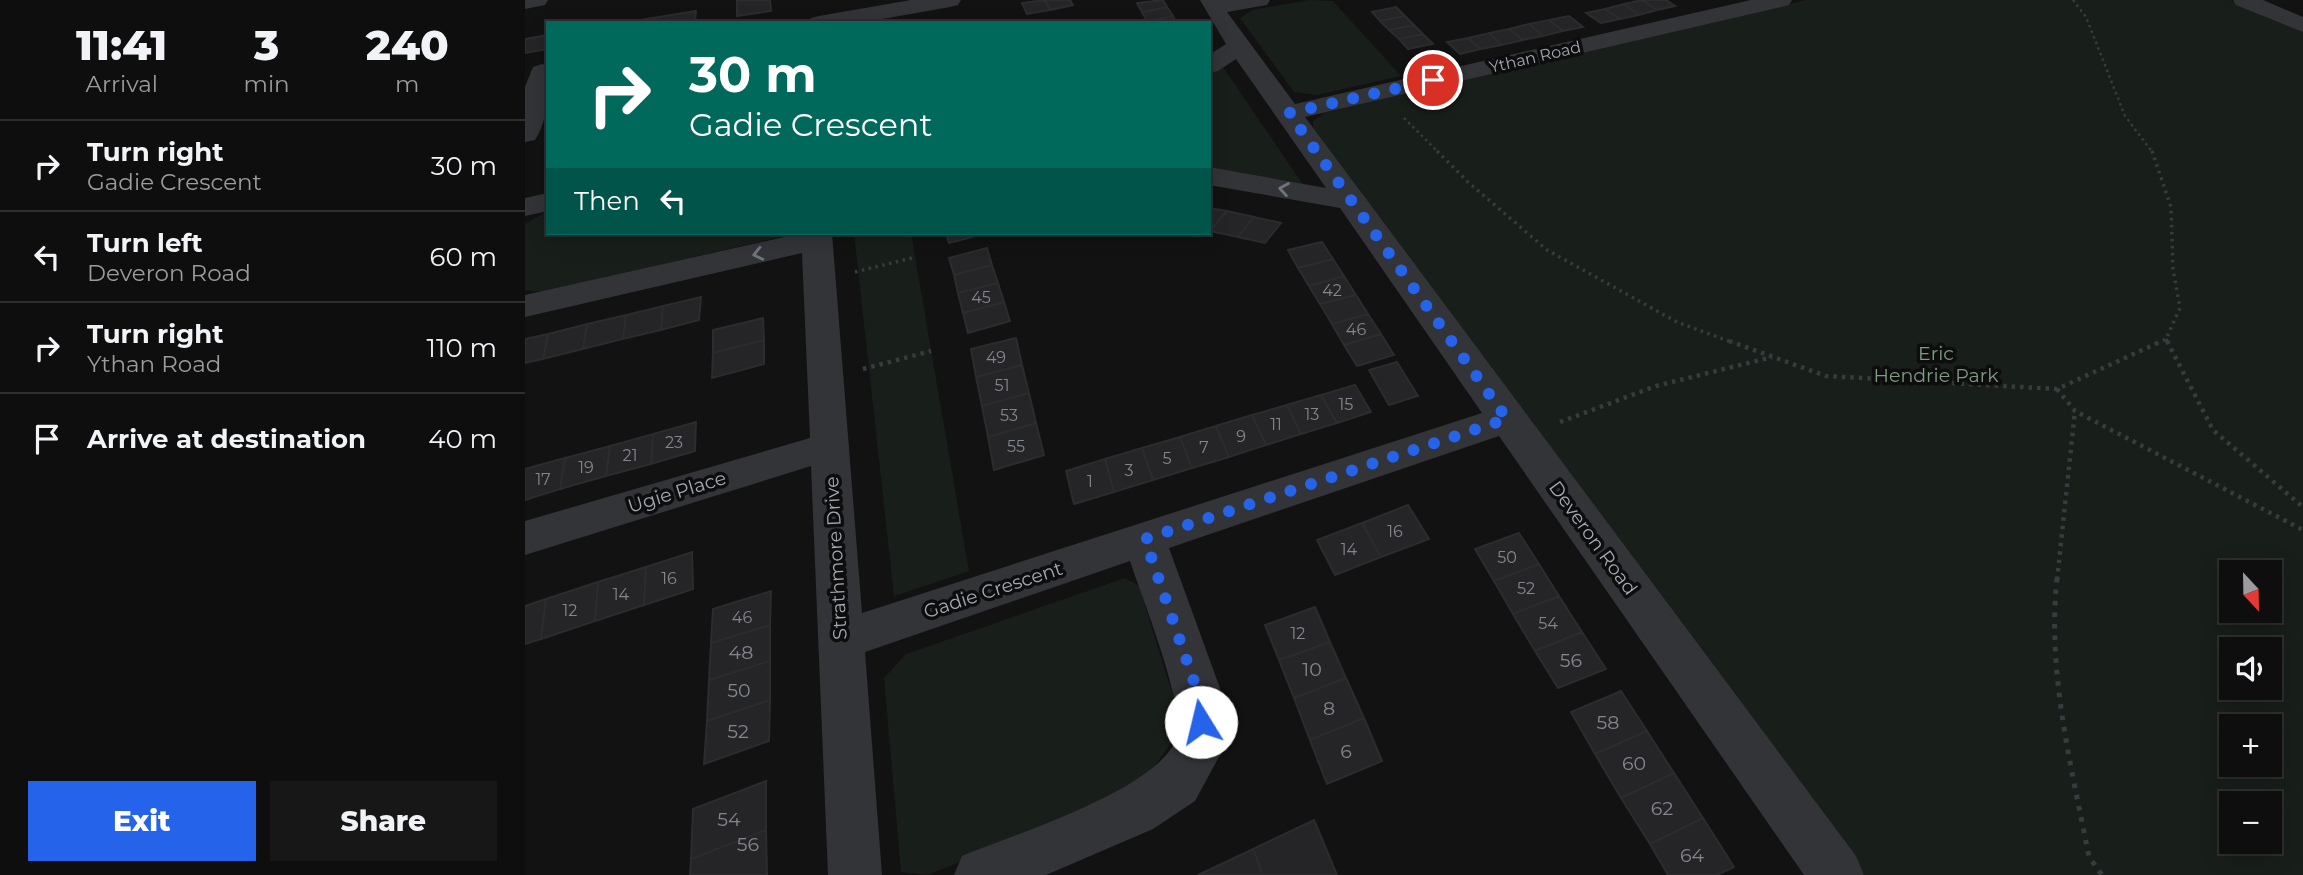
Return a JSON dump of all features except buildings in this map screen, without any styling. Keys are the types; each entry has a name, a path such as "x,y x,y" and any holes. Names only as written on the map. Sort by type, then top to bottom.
{"street":[{"path":"525,2 537,0"},
{"path":"807,0 811,21"},
{"path":"830,21 950,0"},
{"path":"1212,3 1259,0"},
{"name":"Ythan Road","path":"1289,113 1781,0"},
{"path":"2244,0 2303,25"},
{"name":"Deveron Road","path":"1212,3 1224,56 1289,113 1837,875"},
{"path":"525,134 538,73"},
{"path":"1211,176 1351,201"},
{"path":"525,207 546,202"},
{"name":"Strathmore Drive","path":"525,306 817,237 855,875"},
{"name":"Gadie Crescent","path":"841,640 1145,539 1514,428"},
{"name":"Ugie Place","path":"525,538 829,446"},
{"path":"981,875 1135,811 1177,783 1202,742 1201,702 1145,539"}],"path":[{"path":"1402,116 1468,182 1547,250 1677,322 1826,376 2057,389 2166,339 2180,308 2173,269 2171,207 2153,152 2125,116 2086,17 2073,0"},
{"path":"849,273 916,257"},
{"path":"2166,339 2213,430 2303,507"},
{"path":"859,370 932,351"},
{"path":"1514,428 1656,386 1773,357"},
{"path":"2057,389 2075,411 2303,530"},
{"path":"2075,411 2055,596 2058,702 2089,857 2102,875"}],"green space":[{"path":"1309,0 1333,1 1401,76 1317,95 1294,92 1240,18 1252,10"},
{"name":"Eric Hendrie Park","path":"1806,0 2230,0 2303,31 2303,875 1863,875 1313,130 1313,121 1324,113"},
{"path":"1221,64 1304,186 1211,171 1211,72"},
{"path":"546,212 546,235 789,235 543,292 525,290 525,224"},
{"path":"854,235 911,235 969,571 894,596"},
{"path":"1125,578 1139,586 1178,712 1171,743 1150,773 1116,800 927,875 901,872 884,678 906,654"}],"route":[{"path":"1201,722 1201,702 1145,539 1507,419 1289,113 1433,80"}]}
